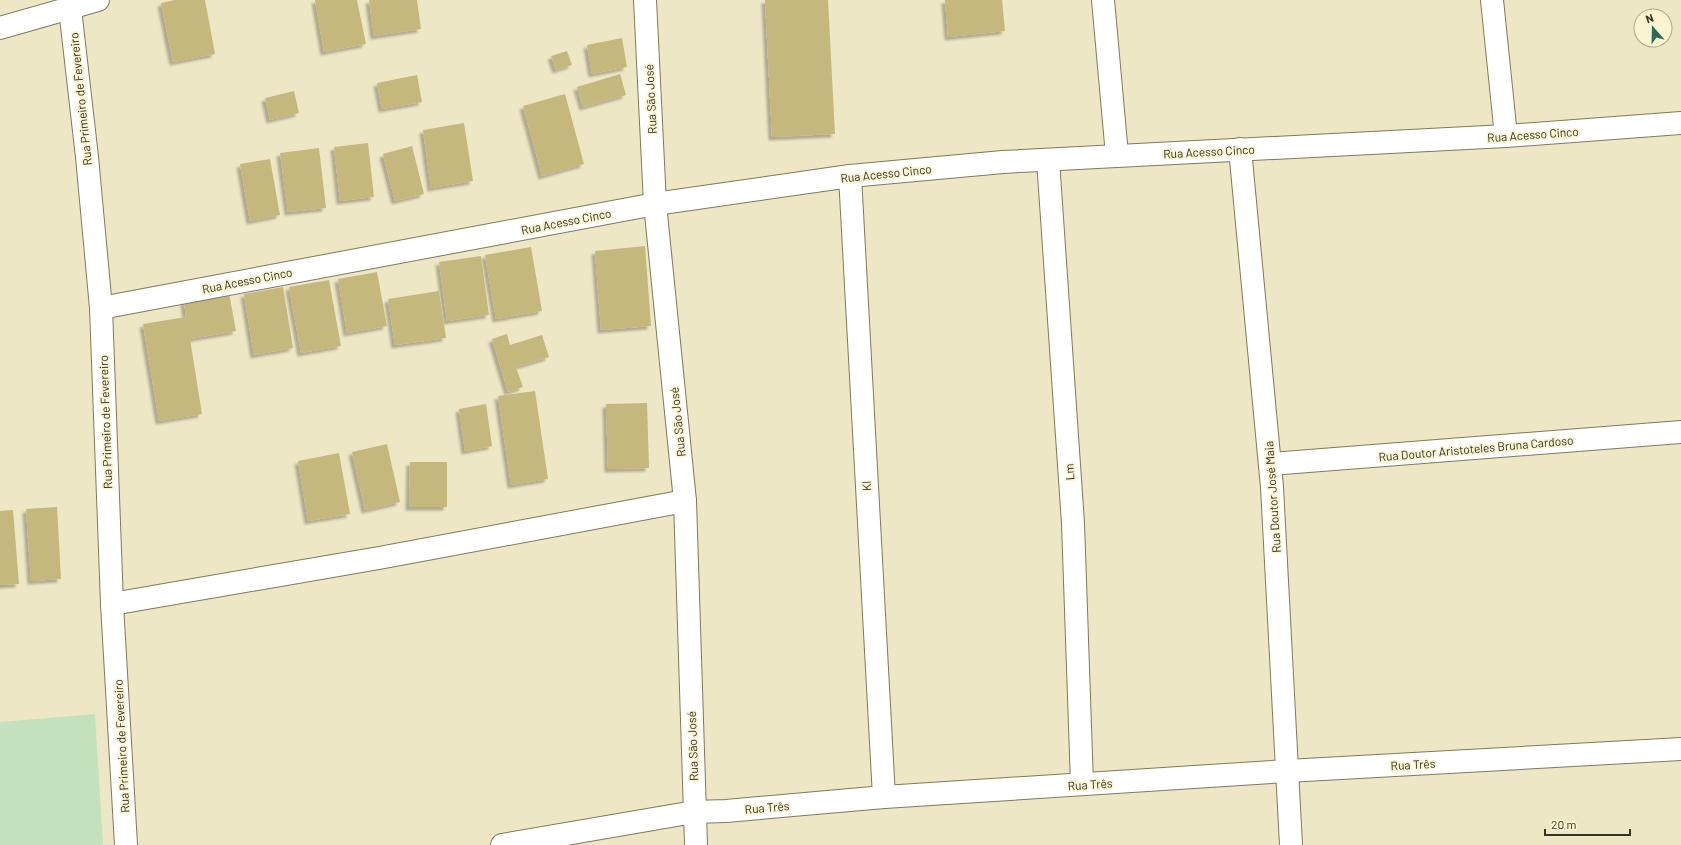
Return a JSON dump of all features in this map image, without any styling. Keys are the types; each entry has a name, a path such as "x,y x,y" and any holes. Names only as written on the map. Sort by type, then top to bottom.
{"street":[{"path":"0,28 70,4 98,0"},
{"name":"Rua São José","path":"645,0 655,204 685,501 696,845"},
{"path":"1103,0 1117,155"},
{"path":"1492,0 1506,136"},
{"name":"Rua Primeiro de Fevereiro","path":"70,4 87,157 101,308 112,604 126,845"},
{"name":"Rua Acesso Cinco","path":"101,308 655,204 850,176 1003,162 1506,136 1681,123"},
{"name":"Rua Doutor José Maia","path":"1240,149 1270,464 1291,845"},
{"name":"Lm","path":"1048,160 1073,524 1082,784"},
{"name":"Kl","path":"850,176 884,797"},
{"name":"Rua Doutor Aristoteles Bruna Cardoso","path":"1270,464 1681,432"},
{"path":"112,604 379,558 685,501"},
{"name":"Rua Três","path":"502,845 694,812 884,797 1082,784 1681,749"}],"green space":[{"path":"95,714 103,845 0,845 0,722"}],"building":[{"path":"175,0 205,0 215,54 173,62 161,3"},
{"path":"315,0 357,0 366,44 324,52"},
{"path":"369,0 417,0 421,29 374,36"},
{"path":"765,0 828,0 835,134 772,137"},
{"path":"945,0 1002,0 1005,31 948,37"},
{"path":"622,38 627,67 592,74 587,45"},
{"path":"567,51 572,65 556,70 551,56"},
{"path":"620,74 626,95 583,107 577,87"},
{"path":"417,75 422,102 382,109 377,83"},
{"path":"294,91 299,113 270,120 265,98"},
{"path":"565,94 584,164 542,176 523,106"},
{"path":"464,123 473,181 431,188 423,130"},
{"path":"368,143 374,197 340,201 334,147"},
{"path":"412,146 424,194 395,201 383,154"},
{"path":"319,148 326,208 288,212 280,153"},
{"path":"270,159 280,215 250,221 240,164"},
{"path":"645,246 651,326 601,330 595,251"},
{"path":"531,247 542,311 496,319 485,255"},
{"path":"481,256 489,315 447,321 439,262"},
{"path":"377,272 387,326 347,333 338,279"},
{"path":"329,280 341,346 301,353 289,287"},
{"path":"283,287 293,348 254,355 244,294"},
{"path":"439,291 446,338 395,345 388,299"},
{"path":"229,293 236,331 190,339 202,414 159,421 143,324 186,317 184,301"},
{"path":"507,334 510,345 542,335 549,357 516,367 523,387 508,392 492,339"},
{"path":"535,391 548,479 511,485 498,396"},
{"path":"647,403 649,468 608,469 606,404"},
{"path":"486,404 492,446 465,451 459,409"},
{"path":"387,444 400,502 365,510 352,452"},
{"path":"339,453 350,514 308,521 298,461"},
{"path":"410,462 447,462 447,507 409,507"},
{"path":"57,507 61,579 31,581 26,509"},
{"path":"13,510 19,584 0,585 0,511"}]}
